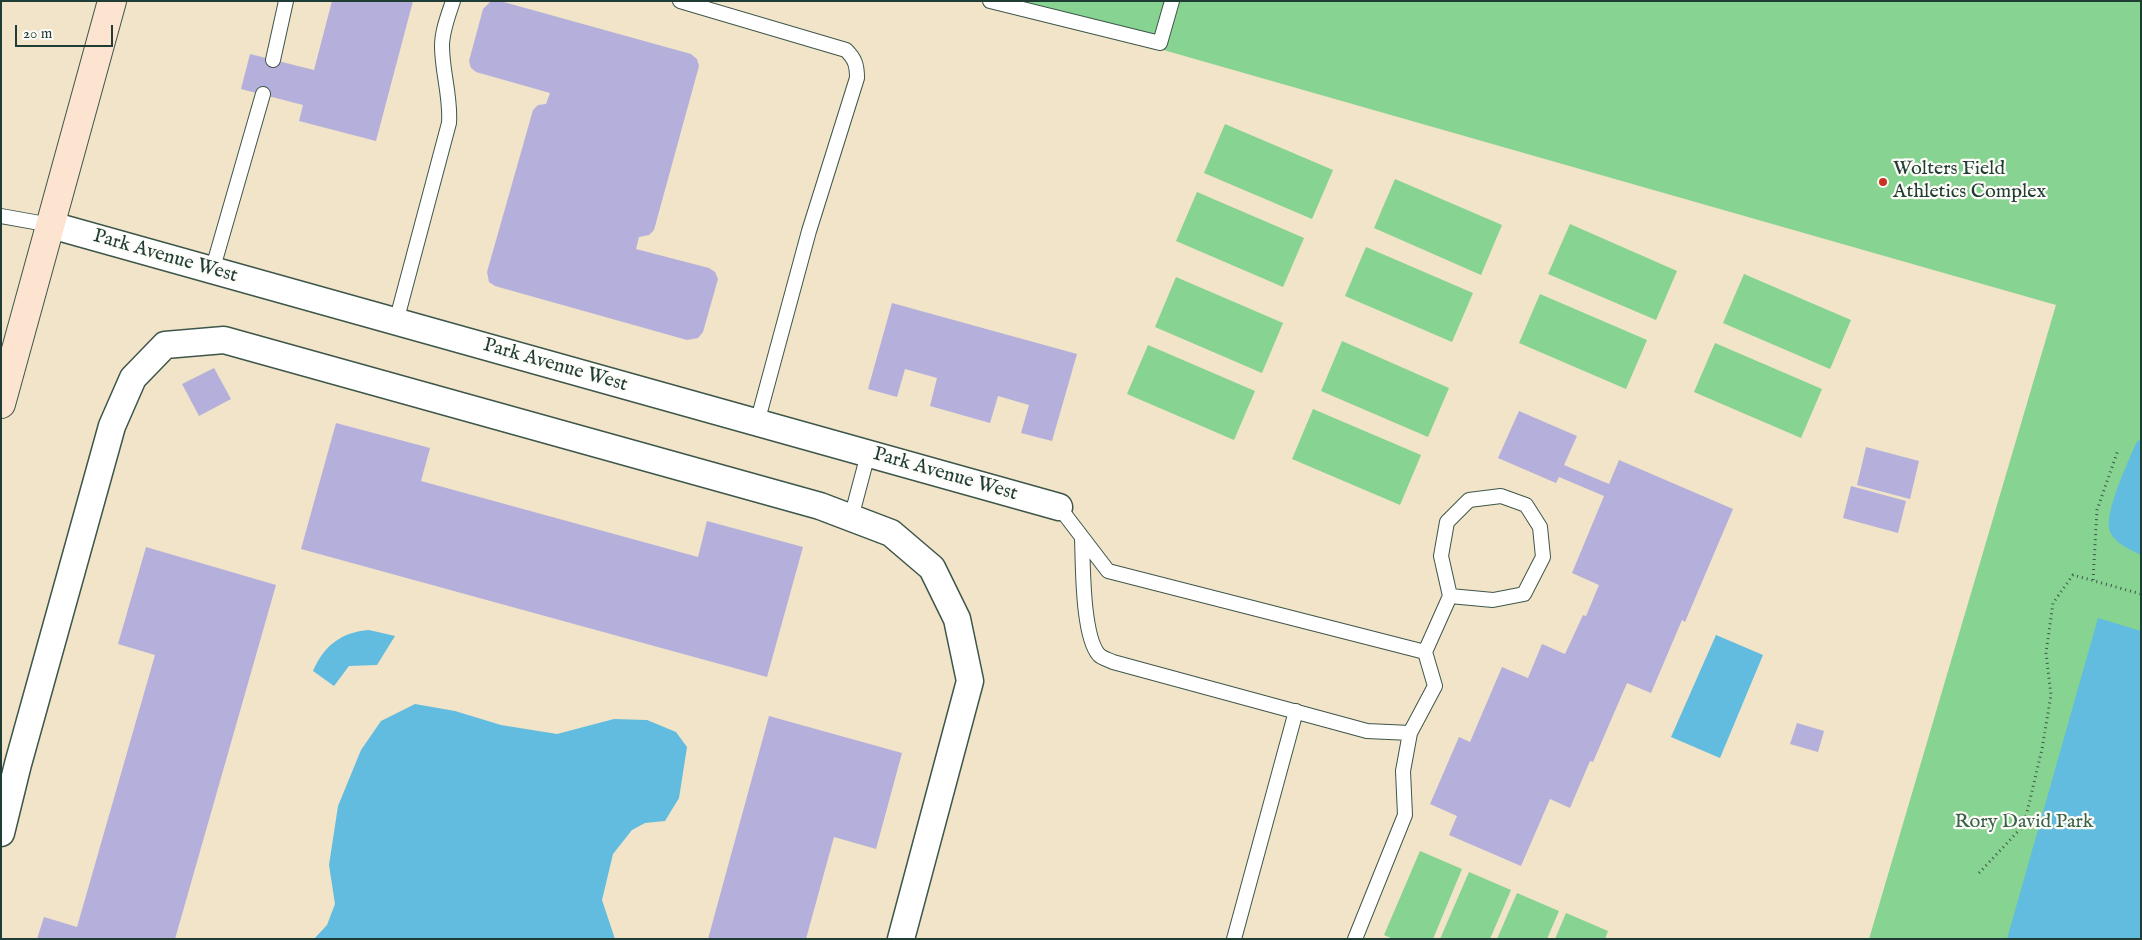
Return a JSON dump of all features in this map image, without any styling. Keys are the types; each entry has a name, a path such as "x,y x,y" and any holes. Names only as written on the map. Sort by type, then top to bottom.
{"street":[{"path":"1,404 112,1"},
{"name":"Park Avenue West","path":"50,225 1059,507"},
{"path":"1,833 10,762 112,426 134,378 165,345 224,340 820,506 891,533 932,568 957,619 970,681 901,939"}],"lane":[{"path":"273,60 286,1"},
{"path":"396,322 449,123 450,107 442,46 453,1"},
{"path":"680,1 846,50 853,57 857,67 857,78 809,231 758,423"},
{"path":"990,1 1160,43 1172,1"},
{"path":"212,271 264,94"},
{"path":"1,216 50,225"},
{"path":"850,518 868,454"},
{"path":"1355,939 1405,815 1403,771 1410,733 1435,686 1425,652 1450,596 1441,556 1446,522 1469,500 1501,496 1526,505 1540,527 1543,557 1524,594 1493,600 1450,596"},
{"path":"1059,507 1108,571 1425,652"},
{"path":"1082,536 1090,639 1099,655 1113,662 1366,730 1410,733"},
{"path":"1234,939 1296,711"}],"path":[{"path":"2093,580 2097,510 2118,450"},
{"path":"1979,873 2024,825 2042,749 2051,695 2046,653 2053,603 2073,576 2141,594"}],"green space":[{"name":"Wolters Field Athletics Complex","path":"992,1 2141,1 2141,939 1869,939 2056,305"},
{"path":"1225,124 1333,170 1312,219 1204,173"},
{"path":"1395,179 1502,225 1481,275 1374,228"},
{"path":"1197,192 1304,238 1283,287 1176,241"},
{"path":"1570,224 1677,271 1656,320 1548,274"},
{"path":"1366,247 1473,293 1452,342 1345,296"},
{"path":"1744,274 1851,320 1830,369 1723,323"},
{"path":"1176,277 1283,323 1262,373 1155,327"},
{"path":"1540,294 1647,340 1626,389 1519,343"},
{"path":"1342,341 1449,388 1428,437 1321,391"},
{"path":"1715,343 1822,389 1801,438 1694,392"},
{"path":"1148,345 1255,391 1234,440 1127,394"},
{"path":"1313,409 1421,455 1400,505 1292,459"},
{"path":"1420,851 1462,869 1433,939 1393,939 1384,935"},
{"path":"1469,872 1511,890 1490,939 1440,939"},
{"path":"1517,893 1559,911 1547,939 1497,939"},
{"path":"1566,913 1608,931 1605,939 1555,939"}],"water":[{"path":"2141,439 2141,555 2123,546 2116,540 2110,532 2109,523 2113,500 2136,443"},
{"path":"2098,618 2141,631 2141,939 2007,939"},
{"path":"369,630 395,636 377,665 349,666 334,686 313,671 322,654 335,642 350,634"},
{"path":"1716,635 1763,655 1720,758 1671,737"},
{"path":"415,704 455,711 501,725 557,734 614,719 647,720 676,732 687,747 679,798 665,821 645,823 632,830 613,854 602,900 615,939 314,939 327,925 335,904 329,865 338,806 361,750 381,721"}],"building":[{"path":"332,1 413,1 376,141 299,121 303,105 241,89 250,54 314,70"},
{"path":"491,1 500,1 691,54 697,59 699,66 654,230 649,235 639,237 636,249 709,268 715,272 718,279 703,332 698,338 687,340 495,286 489,282 487,272 533,110 538,105 546,104 550,93 476,72 471,68 469,61 483,9"},
{"path":"892,303 1077,354 1052,441 1021,433 1029,405 998,396 990,423 930,406 937,378 905,369 897,397 868,389"},
{"path":"214,368 231,399 199,416 182,384"},
{"path":"1519,411 1577,436 1564,465 1609,484 1619,460 1733,509 1685,622 1682,620 1651,693 1627,683 1593,762 1590,761 1570,808 1550,799 1521,866 1449,835 1457,816 1430,804 1459,737 1470,742 1502,667 1528,678 1542,644 1565,654 1583,615 1586,616 1599,585 1572,573 1604,496 1559,477 1556,483 1498,458"},
{"path":"336,423 430,448 421,481 698,557 707,521 803,547 767,677 301,549"},
{"path":"1866,447 1919,461 1910,499 1857,485"},
{"path":"1851,486 1906,501 1898,533 1843,518"},
{"path":"146,547 276,585 175,939 37,939 44,917 77,927 155,655 118,644"},
{"path":"769,716 902,753 876,849 834,837 806,939 708,939"},
{"path":"1797,723 1824,731 1818,752 1790,744"}],"place":[{"name":"Wolters Field Athletics Complex","path":"1883,182"}],"park label":[{"name":"Rory David Park","path":"2024,823"}]}
